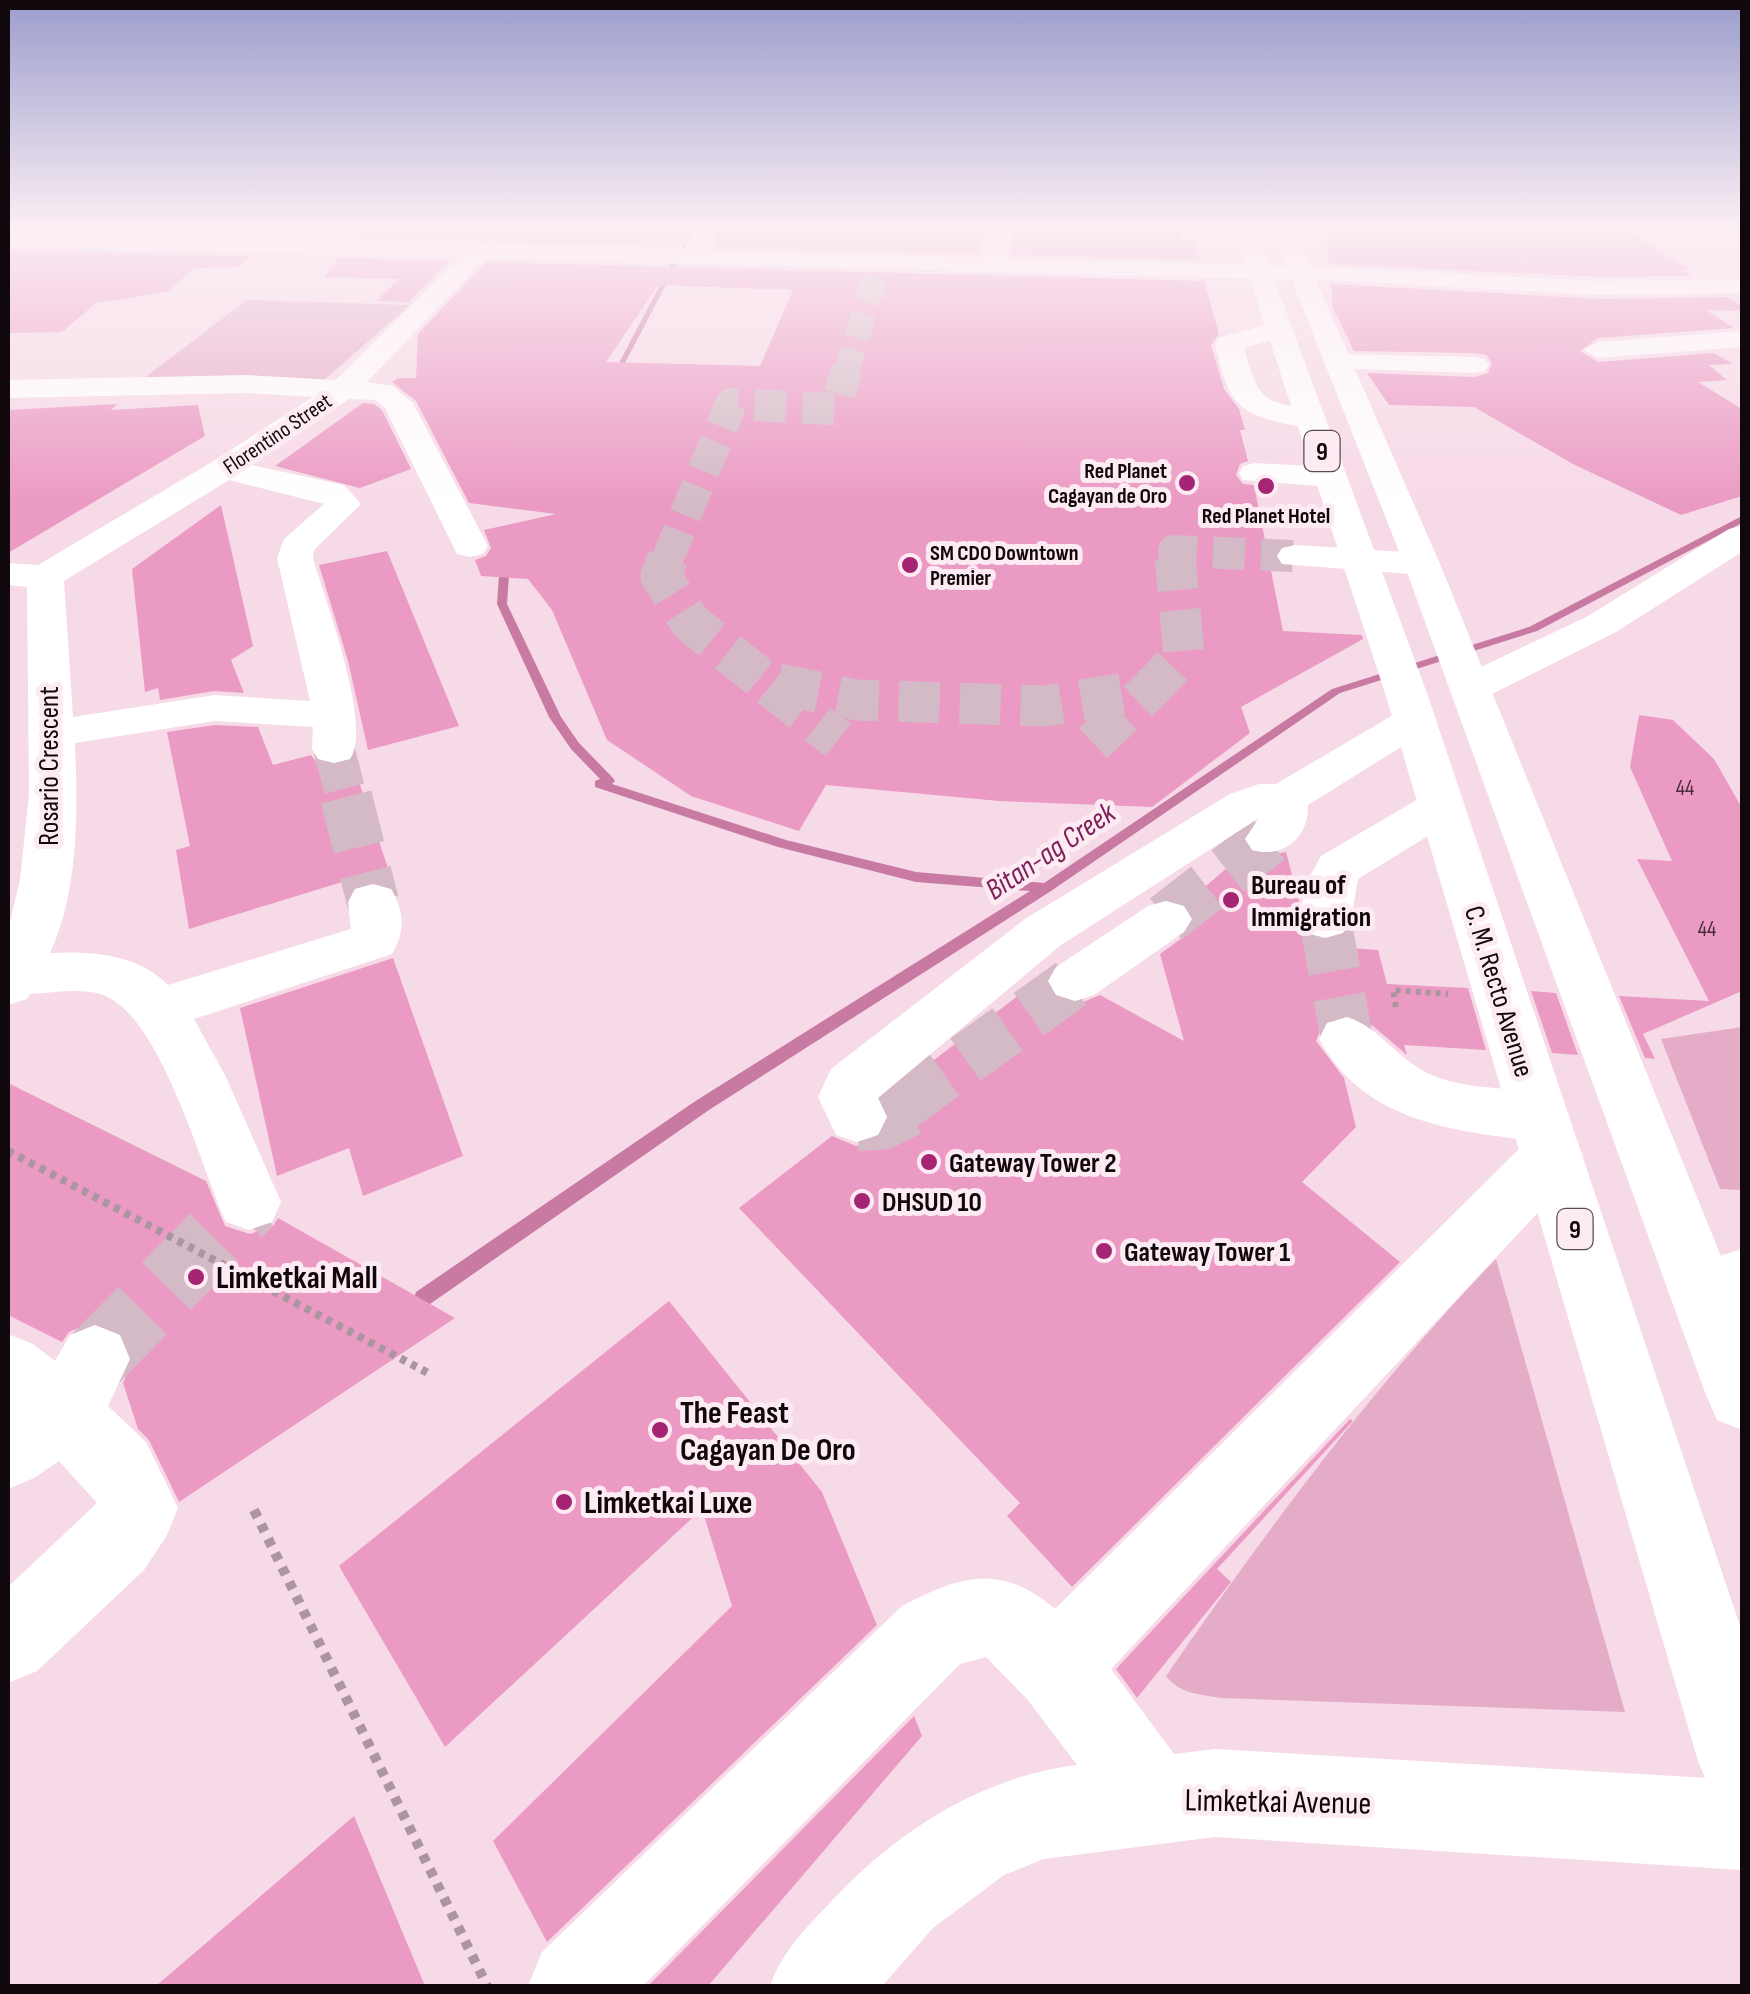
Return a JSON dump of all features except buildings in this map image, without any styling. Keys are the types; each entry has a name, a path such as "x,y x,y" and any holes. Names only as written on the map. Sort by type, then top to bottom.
{"main road":[{"name":"Florentino Street","path":"26,576 344,388 413,318"},
{"name":"C. M. Recto Avenue","path":"1275,318 1411,708 1742,1761"},
{"name":"9","path":"1319,318 1722,1285 1742,1395"},
{"path":"1279,329 1229,344 1242,395 1257,408 1311,420"},
{"path":"1598,350 1742,339"},
{"path":"1337,362 1475,366"},
{"path":"8,389 183,384 383,392 398,403 470,546"},
{"path":"51,734 214,708 334,733 292,659 295,558 297,547 344,504 332,492 220,461"},
{"path":"1256,473 1331,477"},
{"path":"1469,684 1602,624 1742,537"},
{"path":"1297,566 1363,570 1422,564"},
{"name":"Rosario Crescent","path":"10,980 35,924 50,851 51,734 26,576"},
{"path":"214,708 292,659"},
{"path":"858,1117 848,1097 852,1086 1043,932 1247,804 1277,819 1411,708"},
{"path":"1325,920 1331,883 1340,868 1442,806"},
{"path":"160,1009 373,940 377,928 373,902"},
{"path":"1075,981 1166,919"},
{"path":"10,980 114,976 135,986 160,1009 174,1028 249,1202"},
{"path":"1056,1667 1545,1136 1430,1104 1371,1067 1347,1038"},
{"path":"8,1642 116,1542 140,1508 119,1469 44,1398"},
{"path":"576,1986 931,1636 967,1616 1002,1619 1056,1667 1154,1800"},
{"name":"Limketkai Avenue","path":"818,1986 900,1895 972,1842 1044,1814 1215,1794 1742,1825"}],"path":[{"path":"1393,990 1396,1007"},
{"path":"8,1151 430,1374"},
{"path":"254,1510 487,1986"}],"shaded area":[{"path":"223,318 395,318 310,392 139,382"},
{"path":"1742,1027 1742,1190 1720,1189 1661,1039"},
{"path":"1496,1259 1625,1712 1221,1698 1177,1686 1166,1676 1282,1513 1364,1408"}],"waterway":[{"path":"612,380 645,318"},
{"name":"Bitan-ag Creek","path":"1046,888 1336,691 1533,629 1742,519"},
{"path":"512,563 504,576 502,604 555,717 575,746 609,781 599,784 783,844 916,877 1046,888"},
{"name":"Bitan-ag Creek","path":"423,1298 703,1105 1046,888"}],"tunnel":[{"path":"846,373 862,318"},
{"path":"667,560 731,404 835,409 847,370"},
{"path":"1175,560 1174,551 1295,556"},
{"path":"668,558 661,576 690,622 764,681 857,700 1045,706 1151,689"},
{"path":"1151,689 1184,654 1175,558"},
{"path":"770,686 838,740"},
{"path":"1093,743 1151,689"},
{"path":"334,749 347,799"},
{"path":"346,797 373,902"},
{"path":"1166,919 1269,839"},
{"path":"1325,920 1347,1039"},
{"path":"902,1105 1075,981"},
{"path":"902,1105 906,1103"},
{"path":"857,1117 880,1116 902,1105"},
{"path":"95,1359 249,1202"}],"place":[{"name":"Red Planet Cagayan de Oro","path":"1187,483"},
{"name":"Red Planet Hotel","path":"1266,486"},
{"name":"SM CDO Downtown Premier","path":"910,565"},
{"name":"Bureau of Immigration","path":"1231,900"},
{"name":"Gateway Tower 2","path":"929,1162"},
{"name":"DHSUD 10","path":"862,1201"},
{"name":"Gateway Tower 1","path":"1104,1251"},
{"name":"Limketkai Mall","path":"196,1277"},
{"name":"The Feast Cagayan De Oro","path":"660,1430"},
{"name":"Limketkai Luxe","path":"564,1502"}]}
